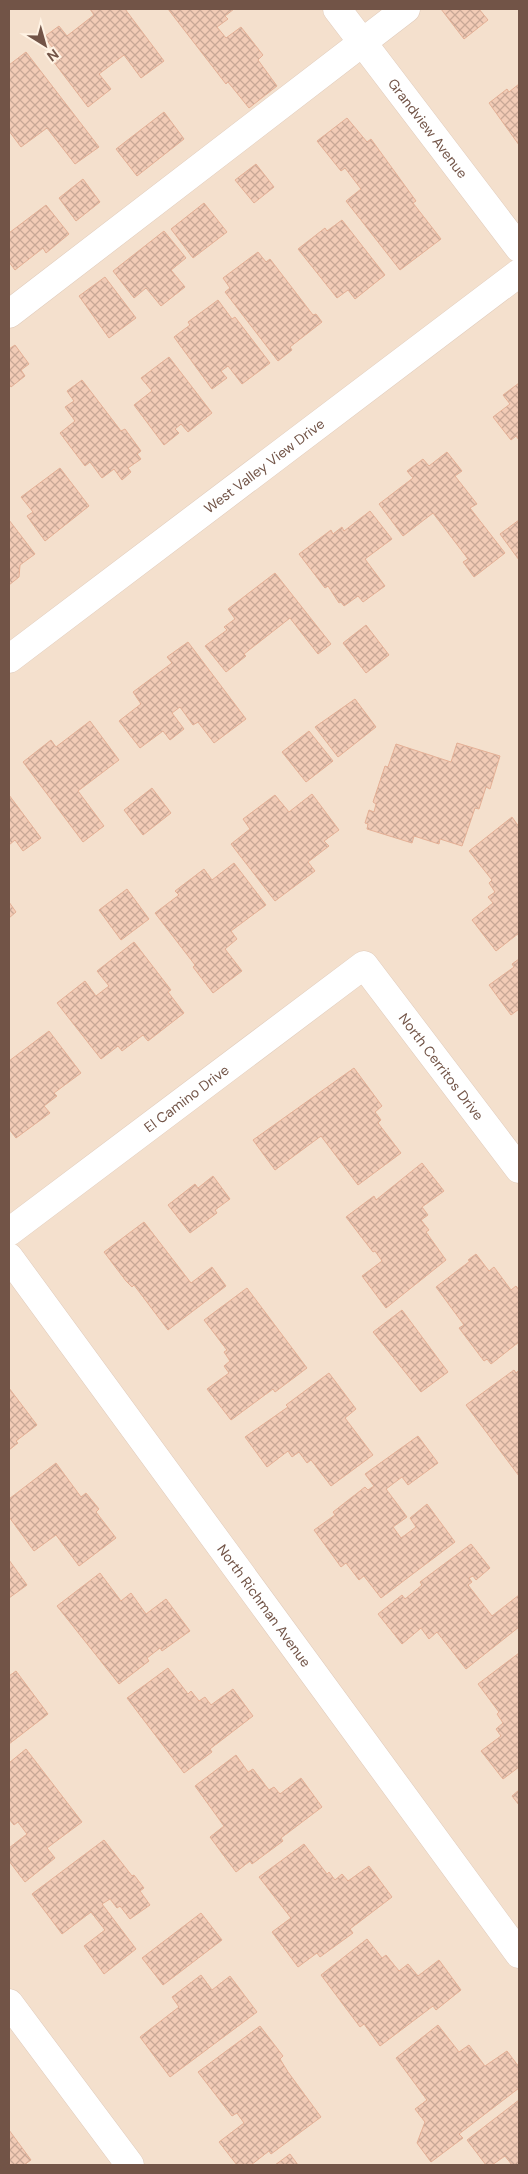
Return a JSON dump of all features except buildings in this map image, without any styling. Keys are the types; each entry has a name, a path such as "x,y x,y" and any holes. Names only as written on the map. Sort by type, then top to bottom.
{"street":[{"name":"Grandview Avenue","path":"337,9 519,248"},
{"path":"9,314 406,9"},
{"name":"West Valley View Drive","path":"9,659 519,273"},
{"name":"North Cerritos Drive","path":"364,965 519,1169"},
{"name":"El Camino Drive","path":"9,1232 364,965"},
{"name":"North Richman Avenue","path":"9,1258 519,1954"},
{"path":"9,2003 130,2165"}],"shaded area":[{"path":"9,9 519,9 519,2165 9,2165"}]}
